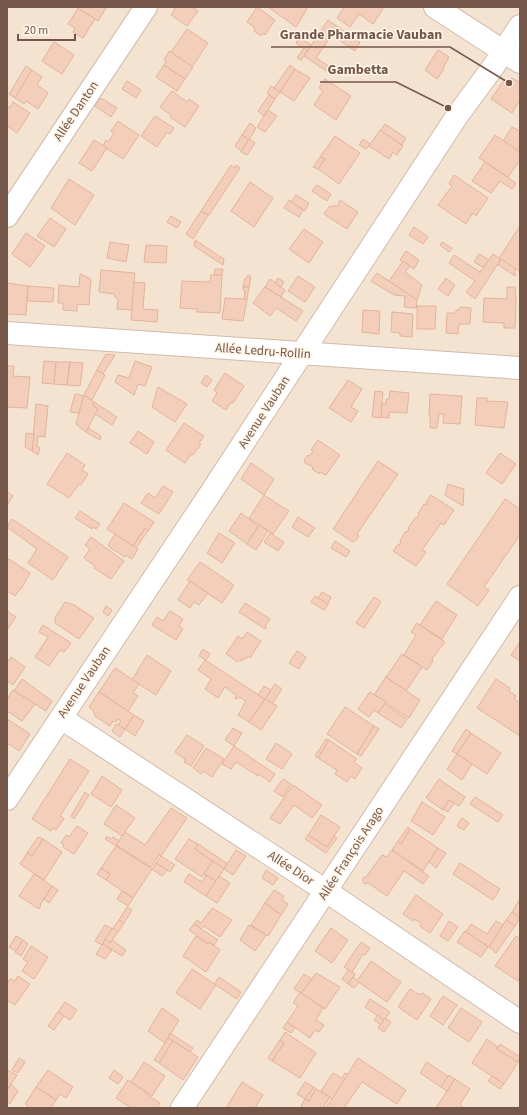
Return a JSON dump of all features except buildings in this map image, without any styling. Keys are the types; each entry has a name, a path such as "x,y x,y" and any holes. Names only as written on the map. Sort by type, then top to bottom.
{"street":[{"name":"Allée Danton","path":"7,216 146,7"},
{"path":"435,7 512,56"},
{"name":"Avenue Vauban","path":"7,799 210,494 457,116 512,56 520,26"},
{"name":"Allée Ledru-Rollin","path":"7,333 520,368"},
{"name":"Allée François Arago","path":"182,1108 520,597"},
{"name":"Allée Dior","path":"61,718 326,890 520,1022"}],"shaded area":[{"path":"7,7 520,7 520,1108 7,1108"}],"place":[{"name":"Grande Pharmacie Vauban","path":"509,83"},
{"name":"Gambetta","path":"448,108"}]}
